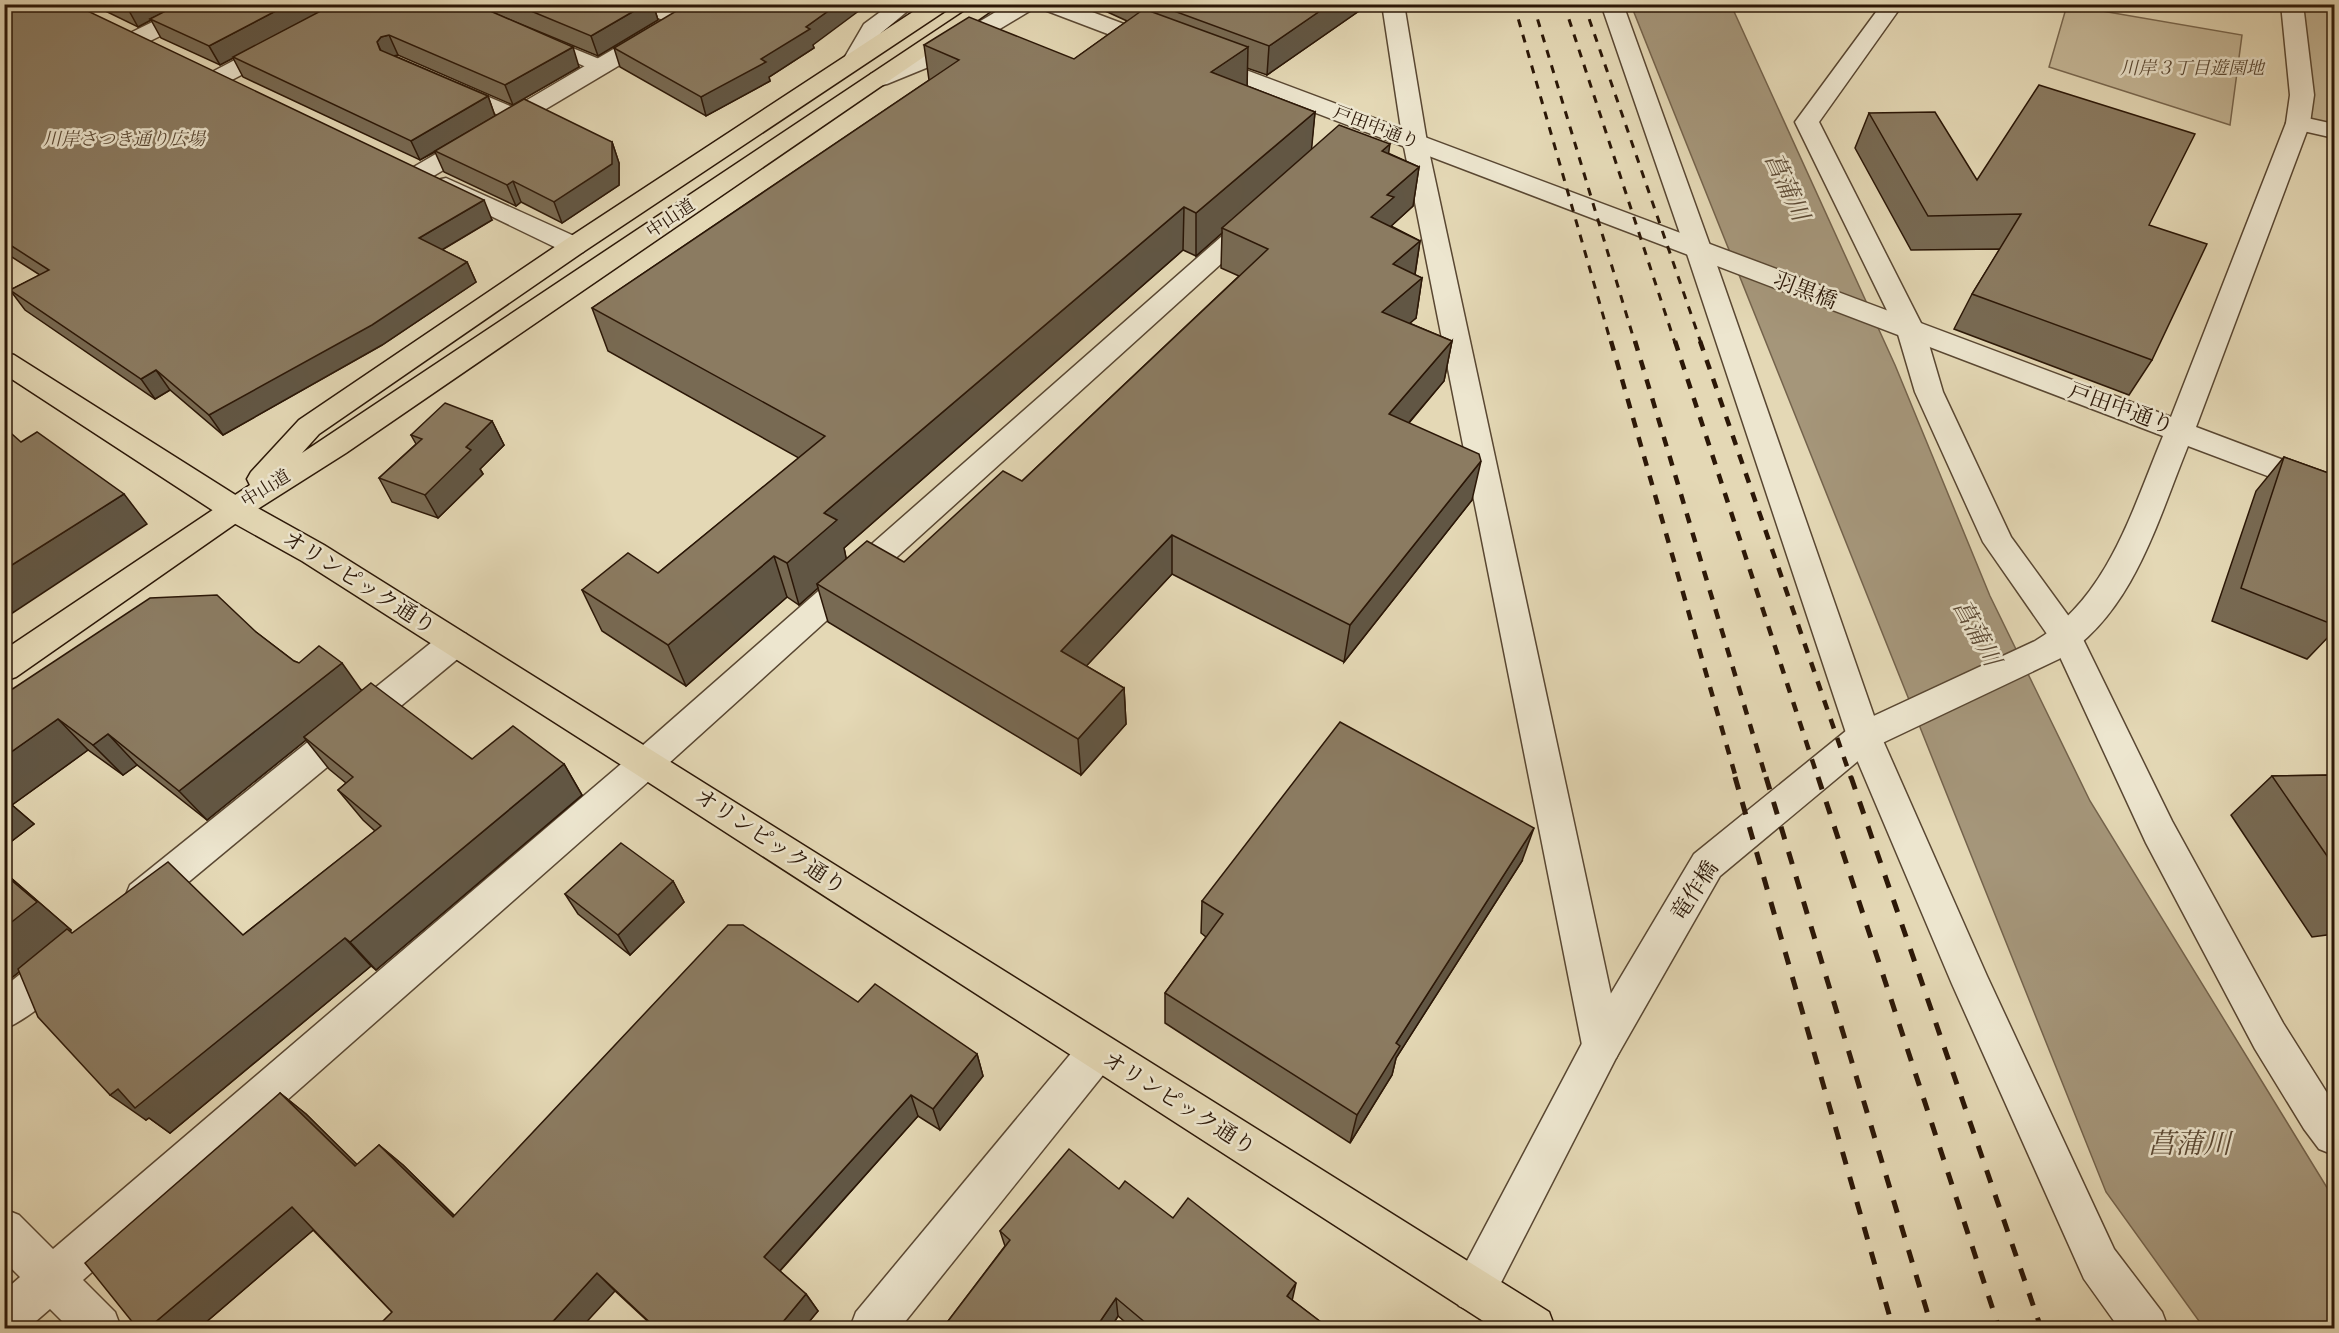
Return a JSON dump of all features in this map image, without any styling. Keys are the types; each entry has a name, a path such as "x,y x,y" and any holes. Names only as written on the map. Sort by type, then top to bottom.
{"main road":[{"name":"中山道","path":"234,509 309,427 574,246 940,4"},
{"name":"中山道","path":"234,509 345,439 991,4"},
{"name":"オリンピック通り","path":"4,361 234,509 313,553 646,763 1533,1329"},
{"path":"4,668 234,509"}],"street":[{"path":"138,38 207,4"},
{"path":"245,89 209,72 358,4"},
{"path":"574,246 411,168 517,116 706,4"},
{"path":"854,60 872,29 906,4"},
{"path":"879,79 945,52 1025,4"},
{"name":"戸田中通り","path":"1050,4 1701,252"},
{"path":"1393,4 1415,142 1602,1045"},
{"path":"1612,4 1870,732 1971,984 2099,1264 2146,1329"},
{"path":"1893,4 1807,122 1910,330 1929,392 1998,542 2057,644 2263,1026 2318,1115 2334,1135"},
{"path":"2057,644 2104,599 2128,556 2180,431 2298,123 2302,95 2292,4"},
{"path":"1337,147 1364,123"},
{"path":"2298,123 2334,130"},
{"path":"4,1320 646,763 1275,202"},
{"name":"羽黒橋","path":"1701,252 1910,330"},
{"name":"戸田中通り","path":"1910,330 2334,490"},
{"path":"115,921 454,643"},
{"name":"竜作橋","path":"1474,1291 1602,1045 1707,865 1870,732 2057,644"},
{"path":"4,1011 87,943"},
{"path":"872,1329 1097,1052"},
{"path":"4,1230 99,1329"}],"lane":[{"path":"639,4 679,21"},
{"path":"527,34 602,66"},
{"path":"441,82 517,116"}],"green space":[{"name":"川岸３丁目遊園地","path":"2067,5 2242,35 2230,125 2049,67"},
{"path":"2286,5 2334,5 2334,131 2298,123"}],"water":[{"name":"菖蒲川","path":"1631,5 1731,5 1895,365 1990,596 2090,801 2334,1199 2334,1328 2204,1328 2106,1192"}],"building":[{"path":"4,4 73,4 484,200 419,238 467,262 372,325 209,415 156,370 141,379 10,290 49,270 4,241"},
{"path":"179,4 289,4 209,46 150,19"},
{"path":"334,4 474,4 573,47 505,85 389,35 381,37 377,42 380,50 488,96 411,141 233,57"},
{"path":"514,4 646,4 591,36"},
{"path":"688,4 838,4 806,27 810,29 761,59 766,62 701,97 614,48"},
{"path":"1155,4 1330,4 1269,46"},
{"path":"1144,9 1248,47 1211,72 1315,112 1196,213 1184,207 824,513 837,520 787,563 774,556 668,645 582,590 628,553 658,573 825,436 592,308 959,60 924,45 969,17 1074,59"},
{"path":"2039,85 2195,134 2149,225 2207,244 2152,360 1972,294 2021,214 1928,216 1869,113 1935,112 1977,180"},
{"path":"524,99 612,142 612,164 554,202 513,181 507,185 435,151"},
{"path":"1339,125 1390,144 1382,151 1419,167 1387,195 1394,197 1371,217 1420,241 1393,264 1422,278 1382,312 1452,341 1389,414 1479,454 1481,461 1350,625 1172,535 1061,651 1124,688 1078,739 817,584 867,541 904,562 1003,471 1022,481 1268,249 1222,228"},
{"path":"445,403 492,421 466,447 471,450 425,495 379,478 422,439 411,435"},
{"path":"4,427 21,442 37,432 124,494 4,570"},
{"path":"2284,457 2334,475 2334,625 2241,588"},
{"path":"217,595 256,632 294,661 299,663 319,646 342,663 179,791 108,734 93,745 58,719 4,757 4,685 11,690 150,598"},
{"path":"371,683 472,759 513,726 564,764 350,942 345,938 135,1108 118,1089 110,1095 38,1017 18,969 67,929 72,933 168,862 243,935 381,826 338,790 353,777 304,737"},
{"path":"1340,722 1534,828 1396,1043 1400,1046 1357,1115 1165,993 1223,914 1202,901"},
{"path":"2334,775 2334,866 2272,776"},
{"path":"621,843 673,881 618,935 565,894"},
{"path":"4,874 37,902 4,928"},
{"path":"728,925 743,925 858,1002 875,984 977,1054 933,1109 911,1095 764,1257 806,1294 777,1329 657,1329 597,1273 546,1329 375,1329 392,1312 292,1207 147,1329 138,1329 85,1263 280,1093 355,1166 379,1145 453,1217"},
{"path":"1069,1149 1119,1189 1125,1181 1173,1218 1188,1198 1296,1283 1287,1296 1330,1329 1153,1329 1116,1298 1095,1329 942,1329 1010,1240 1000,1231"}],"railway":[{"path":"1514,4 1611,343"},
{"path":"1533,4 1635,343"},
{"path":"1564,4 1675,343"},
{"path":"1584,4 1701,343"},
{"path":"1611,341 1736,778"},
{"path":"1635,341 1766,778"},
{"path":"1675,341 1818,778"},
{"path":"1700,341 1851,778"},
{"path":"1735,777 1893,1328"},
{"path":"1766,777 1932,1328"},
{"path":"1818,777 1999,1328"},
{"path":"1851,777 2041,1328"}],"park label":[{"name":"川岸さつき通り広場","path":"124,140"}]}
